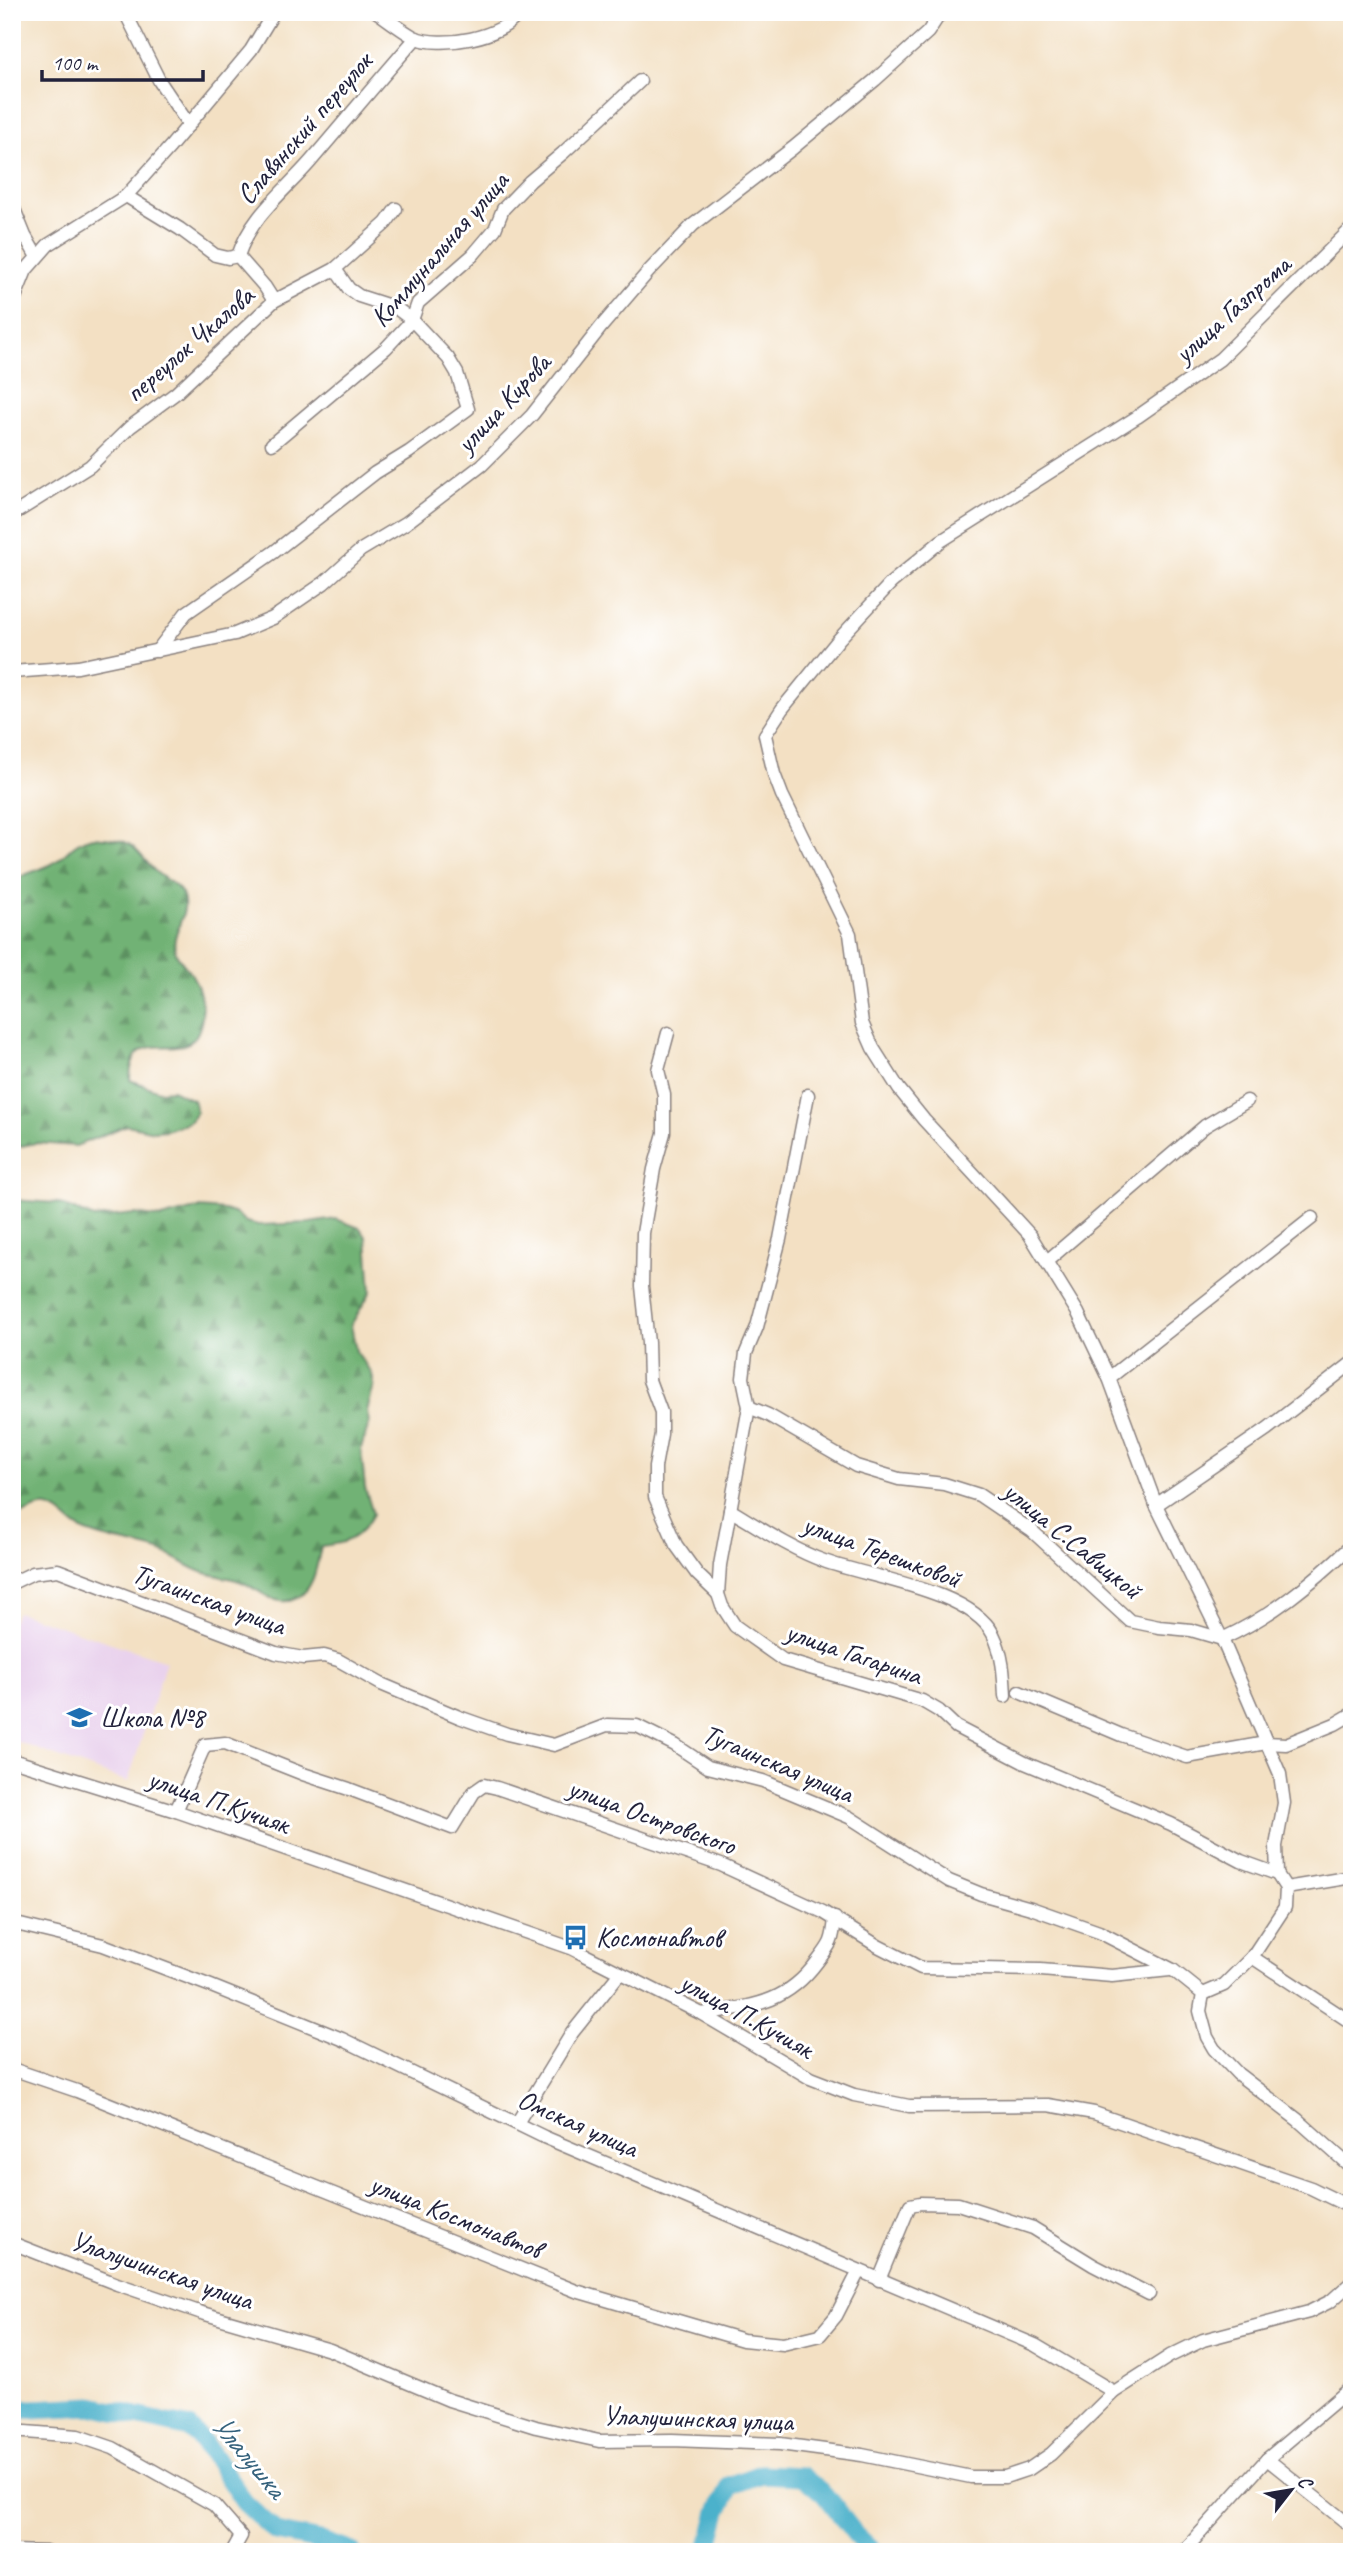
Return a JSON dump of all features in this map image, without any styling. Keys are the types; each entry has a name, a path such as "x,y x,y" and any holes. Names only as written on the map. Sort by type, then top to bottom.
{"street":[{"path":"125,12 160,82 189,125"},
{"path":"12,305 26,271 37,257 48,245 126,196 251,50 274,12"},
{"path":"377,12 416,38 446,43 474,38 503,27 519,15 519,12"},
{"name":"улица Кирова","path":"12,672 78,667 235,634 273,618 324,583 362,550 456,487 499,450 532,415 649,271 693,225 875,80 929,32 941,12"},
{"name":"Славянский переулок","path":"238,256 257,217 287,188 416,38"},
{"name":"Коммунальная улица","path":"272,444 386,348 412,320 418,303 473,255 495,229 503,209 512,199 640,80"},
{"path":"126,196 180,229 215,255 228,258 238,256 274,301"},
{"path":"12,204 37,257"},
{"name":"переулок Чкалова","path":"12,515 90,466 130,428 176,393 274,301 335,269 386,223 396,209"},
{"name":"улица Газпрома","path":"1047,1261 1030,1235 998,1198 924,1120 899,1089 873,1048 862,1023 850,934 782,795 765,735 782,709 839,639 891,583 941,541 1138,417 1220,359 1352,228"},
{"path":"157,651 186,613 274,552 375,473 410,452 468,409 457,373 448,358 412,320 396,308 359,296 349,289 335,269"},
{"name":"улица Гагарина","path":"668,1033 658,1070 664,1094 664,1133 654,1169 643,1233 642,1286 649,1380 661,1412 661,1434 655,1467 655,1497 676,1545 697,1574 718,1594 735,1626 783,1660 922,1701 939,1711 956,1727 1026,1763 1171,1824 1241,1861 1276,1874"},
{"path":"718,1594 720,1565 748,1407 743,1378 746,1353 757,1327 780,1239 808,1095"},
{"path":"1247,1101 1205,1126 1047,1261 1078,1313 1109,1378 1156,1505 1222,1639 1280,1774 1284,1803 1276,1846 1276,1874 1286,1888 1285,1907 1252,1957 1224,1985 1203,1994 1200,2011 1207,2037 1214,2049 1238,2074 1298,2120 1352,2168"},
{"path":"1109,1378 1312,1218"},
{"path":"1156,1505 1267,1429 1352,1363"},
{"name":"улица С.Савицкой","path":"748,1407 768,1415 856,1466 899,1479 944,1484 979,1495 1032,1531 1130,1621 1191,1630 1222,1639"},
{"name":"улица Терешковой","path":"730,1510 824,1561 906,1583 970,1609 992,1632 1004,1666 1005,1696"},
{"path":"1222,1639 1246,1629 1286,1603 1352,1545"},
{"name":"Тугаинская улица","path":"12,1583 33,1573 58,1570 276,1653 303,1658 324,1656 338,1660 381,1684 459,1717 507,1734 554,1745 607,1725 637,1726 675,1745 708,1767 763,1781 849,1817 950,1881 981,1894 1099,1932 1173,1970 1203,1994"},
{"path":"1020,1692 1121,1735 1187,1757 1266,1743 1286,1744 1352,1714"},
{"name":"улица Островского","path":"176,1811 205,1745 225,1743 453,1828 474,1792 484,1785 721,1865 835,1918 878,1946 921,1968 1041,1970 1112,1976 1173,1970"},
{"name":"улица П.Кучияк","path":"12,1760 176,1811 570,1948 702,2014 810,2078 854,2095 909,2106 1048,2105 1094,2113 1311,2188 1352,2208"},
{"path":"1286,1888 1352,1877"},
{"path":"702,2014 754,2005 783,1995 807,1976 833,1941 835,1918"},
{"name":"Омская улица","path":"12,1923 103,1945 342,2039 544,2137 1035,2345 1114,2392"},
{"path":"1252,1957 1352,2022"},
{"path":"517,2123 572,2033 620,1973"},
{"name":"улица Космонавтов","path":"12,2069 77,2091 576,2291 743,2340 783,2344 820,2334 836,2316 859,2272"},
{"path":"879,2280 909,2205 958,2204 1033,2228 1093,2265 1149,2294"},
{"name":"Улалушинская улица","path":"12,2243 117,2284 202,2313 330,2350 449,2400 536,2427 599,2441 672,2440 780,2444 862,2455 971,2477 1005,2477 1029,2469 1051,2454 1114,2392 1170,2356 1203,2340 1309,2312 1332,2301 1352,2282"},
{"path":"1183,2552 1267,2459 1352,2387"},
{"path":"12,2431 78,2436 113,2448 214,2505 241,2536 232,2552"},
{"path":"1267,2459 1352,2527"},
{"path":"15,2551 46,2552"}],"shaded area":[{"name":"Школа №8","path":"17,1612 166,1661 128,1782 12,1740 12,1624"}],"green space":[{"path":"92,837 116,839 129,844 155,871 177,887 183,896 183,914 174,947 192,975 202,1003 198,1032 191,1041 181,1046 148,1048 139,1052 133,1062 130,1080 159,1091 172,1090 193,1100 197,1112 189,1122 166,1130 154,1131 127,1125 76,1146 36,1143 12,1148 12,881 50,865 73,846"},
{"path":"12,1200 57,1203 94,1218 135,1214 161,1218 199,1208 224,1210 236,1214 246,1222 259,1225 336,1219 360,1228 367,1238 371,1291 351,1325 356,1351 372,1374 374,1386 367,1411 369,1423 361,1449 365,1488 373,1514 363,1529 352,1538 338,1544 321,1546 314,1575 303,1594 290,1601 277,1600 243,1582 202,1572 159,1551 91,1534 78,1528 52,1508 38,1508 12,1516"}],"waterway":[{"name":"Улалушка","path":"12,2410 92,2406 190,2428 211,2452 244,2502 276,2532 325,2542 352,2552"},
{"name":"Улалушка","path":"705,2552 708,2550 718,2511 731,2485 761,2474 802,2476 824,2494 856,2535 874,2552"}],"place":[{"name":"Школа №8","path":"80,1717"},
{"name":"Космонавтов","path":"576,1937"}]}
